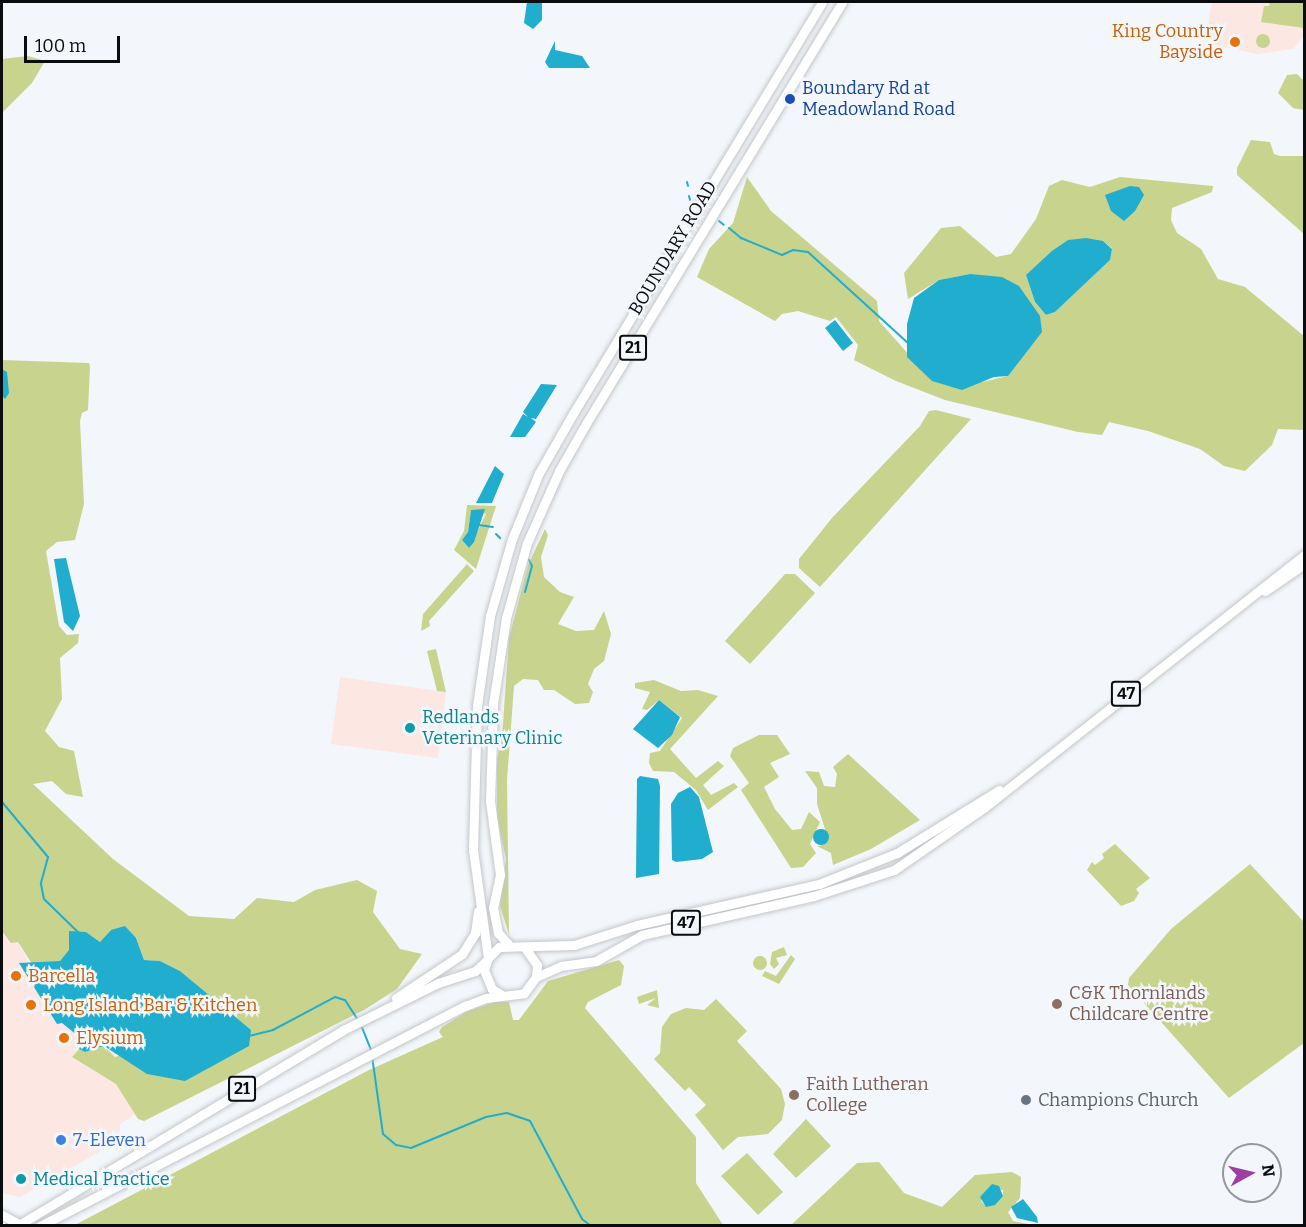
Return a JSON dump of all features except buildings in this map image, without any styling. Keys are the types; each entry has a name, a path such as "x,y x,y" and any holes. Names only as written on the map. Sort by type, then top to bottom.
{"highway":[{"name":"BOUNDARY ROAD","path":"487,959 473,841 479,685 490,616 512,539 539,473 574,412 822,2"},
{"name":"BOUNDARY ROAD","path":"508,944 498,933 493,908 500,875 490,801 493,704 506,618 527,543 559,471 842,2"},
{"name":"47","path":"536,977 561,966 596,961 642,934 873,880 932,847 1305,555"},
{"name":"47","path":"1232,611 1305,564"},
{"name":"47","path":"525,948 574,945 637,925 840,877 897,853 1020,777"},
{"name":"21","path":"18,1225 343,1030 422,986 450,964 469,945 478,919 478,890"},
{"path":"487,959 499,947 508,944 525,948 537,965 536,977"},
{"name":"21","path":"422,986 475,971 487,959"},
{"name":"21","path":"487,959 486,980 502,995"},
{"name":"21","path":"45,1224 426,1025 486,998 524,993 536,977"},
{"path":"2,1215 18,1225"}],"shaded area":[{"name":"King Country Bayside","path":"1212,2 1304,2 1304,36 1293,49 1257,54 1205,43"},
{"path":"340,677 446,692 438,758 331,744"},
{"path":"2,900 19,945 62,1022 83,1040 72,1057 116,1084 135,1114 120,1124 120,1140 20,1197 2,1193"}],"green space":[{"path":"1270,2 1304,2 1304,28 1261,22 1264,6 1269,6"},
{"path":"1263,34 1268,36 1270,41 1268,46 1263,48 1258,46 1256,41 1258,36"},
{"path":"28,56 45,61 32,83 2,113 2,59"},
{"path":"1297,74 1304,81 1304,110 1293,108 1278,93 1287,75"},
{"path":"1251,140 1270,142 1274,154 1280,156 1304,156 1304,234 1237,175 1237,168"},
{"path":"747,177 771,211 877,301 879,321 932,381 982,382 1008,376 970,274 939,280 908,299 904,273 941,228 960,226 996,257 1011,254 1036,219 1049,186 1062,180 1090,187 1120,177 1213,186 1212,192 1172,208 1171,220 1177,233 1201,249 1218,279 1245,287 1304,336 1304,430 1278,429 1272,445 1245,471 1224,466 1200,449 1148,431 1109,422 1102,435 1078,432 945,400 896,381 854,360 858,345 836,317 830,321 798,311 782,314 775,321 697,277 709,249 733,223","holes":["1068,240 1103,241 1112,248 1110,260 1055,312 1046,315 1035,302 1026,275"]},
{"path":"2,360 89,363 90,367 88,410 82,413 80,421 84,504 75,540 57,542 46,551 59,626 67,635 79,634 78,643 60,658 62,699 45,731 59,747 74,751 83,797 66,794 52,781 33,784 113,859 189,916 234,919 257,898 294,902 315,890 357,880 377,891 373,912 400,949 422,954 397,989 364,1010 144,1121 138,1119 116,1084 72,1057 79,1049 85,1052 104,1046 115,1057 233,1017 180,971 160,961 144,960 136,938 111,930 100,942 86,932 60,961 32,964 18,942 11,943 2,931"},
{"path":"936,410 971,419 820,587 799,568 799,559 832,518 920,426 929,411"},
{"path":"467,505 496,506 476,569 454,550 464,531","holes":["471,510 486,514 469,548 462,540 468,532"]},
{"path":"545,529 548,535 541,557 544,577 560,592 574,597 558,624 576,631 594,630 604,611 611,634 604,661 594,669 588,684 593,692 589,703 575,704 554,690 544,690 538,680 523,679 514,686 507,780 509,934 500,906 506,859 497,818 497,760 502,737 509,638 528,565"},
{"path":"467,564 474,571 429,621 430,626 421,631 423,614"},
{"path":"785,574 795,574 815,593 750,664 725,641"},
{"path":"436,649 446,692 437,691 427,651"},
{"path":"654,680 681,691 698,690 718,696 670,749 696,778 718,761 724,766 703,785 711,795 734,783 738,787 708,810 696,790 674,772 653,771 649,763 650,753 660,751 682,718 659,700 647,710 642,709 650,692 635,688 635,683"},
{"path":"759,735 777,735 790,754 770,763 779,777 764,787 775,809 792,830 801,829 809,812 820,822 810,844 816,853 803,867 791,868 741,790 749,783 730,756 733,748"},
{"path":"848,754 920,820 871,849 833,865 831,853 817,846 821,846 825,829 817,804 817,788 805,771 819,772 824,786 835,787 837,774 833,767"},
{"path":"1115,844 1150,878 1136,889 1139,893 1134,901 1121,906 1087,870 1092,862 1095,865 1104,858 1102,854"},
{"path":"1250,864 1304,922 1304,1043 1229,1098 1128,985 1129,978 1171,929"},
{"path":"784,947 787,955 776,958 779,964 774,969 770,964 772,952"},
{"path":"791,955 795,959 779,984 762,976 765,971 776,976"},
{"path":"760,956 765,958 767,963 765,968 760,970 755,968 753,963 755,958"},
{"path":"619,960 624,966 621,985 588,1002 585,1008 696,1137 696,1183 723,1225 73,1226 369,1070 443,1037 439,1032 442,1027 468,1011 495,1002 509,1002 513,1020 519,1020 548,981"},
{"path":"657,990 659,1008 647,1005 656,998 639,1004 637,997"},
{"path":"716,999 747,1031 737,1041 781,1089 785,1104 782,1120 768,1134 738,1137 723,1150 695,1115 706,1105 689,1087 685,1091 654,1059 660,1053 662,1027 671,1014 686,1008 704,1010"},
{"path":"806,1119 831,1146 796,1178 773,1154"},
{"path":"747,1153 783,1192 758,1215 721,1176"},
{"path":"879,1162 904,1193 942,1207 975,1175 1012,1172 1021,1177 1020,1198 1008,1212 1013,1221 1033,1225 790,1226 857,1163","holes":["988,1189 1003,1190 1003,1196 986,1206 981,1201"]}],"water":[{"path":"527,2 542,2 542,20 533,29 524,23"},
{"path":"555,41 555,50 582,56 590,68 549,68 545,62"},
{"path":"1130,186 1139,187 1144,195 1135,211 1124,221 1111,211 1105,195"},
{"path":"1086,238 1103,241 1112,249 1110,260 1055,312 1046,315 1035,302 1026,275 1068,240"},
{"path":"970,274 1002,277 1019,286 1040,316 1042,332 1008,376 994,377 962,390 932,381 907,357 907,324 914,298 939,280"},
{"path":"835,320 853,343 843,351 825,328"},
{"path":"2,369 7,372 9,393 5,399 2,396"},
{"path":"541,384 557,385 536,419 531,418 536,422 525,437 510,437 523,414 528,417 523,412"},
{"path":"495,466 504,474 492,503 476,503"},
{"path":"485,509 474,542 469,548 462,540 468,532 471,510"},
{"path":"66,558 80,616 73,631 64,622 54,559"},
{"path":"659,700 680,717 672,735 658,748 633,729"},
{"path":"640,776 658,779 660,786 659,874 636,878 637,779"},
{"path":"690,787 699,797 713,852 702,859 676,862 672,860 671,804 678,793"},
{"path":"818,829 824,829 829,837 827,843 818,845 813,840 813,834"},
{"path":"125,926 136,938 144,960 160,961 180,971 251,1030 249,1046 185,1081 147,1074 104,1046 85,1052 79,1049 83,1040 62,1023 57,1024 19,963 60,961 69,950 69,931 86,932 100,942 111,930"},
{"path":"992,1184 999,1186 1003,1196 995,1205 986,1207 980,1197"},
{"path":"1023,1199 1037,1217 1038,1223 1017,1218 1011,1207"}],"waterway":[{"path":"687,182 688,186"},
{"path":"689,196 690,200"},
{"path":"719,221 724,225"},
{"path":"729,228 741,238 782,255 793,250 808,252 907,342"},
{"path":"479,525 493,527"},
{"path":"496,534 500,538"},
{"path":"525,592 532,566 529,560"},
{"path":"2,802 48,857 41,884 44,899 79,933"},
{"path":"249,1036 273,1030 335,997 345,1000 358,1020"},
{"path":"361,1025 371,1050"},
{"path":"372,1056 383,1134 396,1145 411,1148 486,1117 507,1113 530,1121 582,1219 591,1226"}],"place":[{"name":"King Country Bayside","path":"1235,42"},
{"name":"Boundary Rd at Meadowland Road","path":"790,99"},
{"name":"Redlands Veterinary Clinic","path":"410,728"},
{"name":"Barcella","path":"16,976"},
{"name":"C&K Thornlands Childcare Centre","path":"1057,1004"},
{"name":"Long Island Bar & Kitchen","path":"31,1005"},
{"name":"Elysium","path":"64,1038"},
{"name":"Faith Lutheran College","path":"794,1095"},
{"name":"Champions Church","path":"1026,1100"},
{"name":"7-Eleven","path":"61,1140"},
{"name":"Medical Practice","path":"21,1179"}]}
